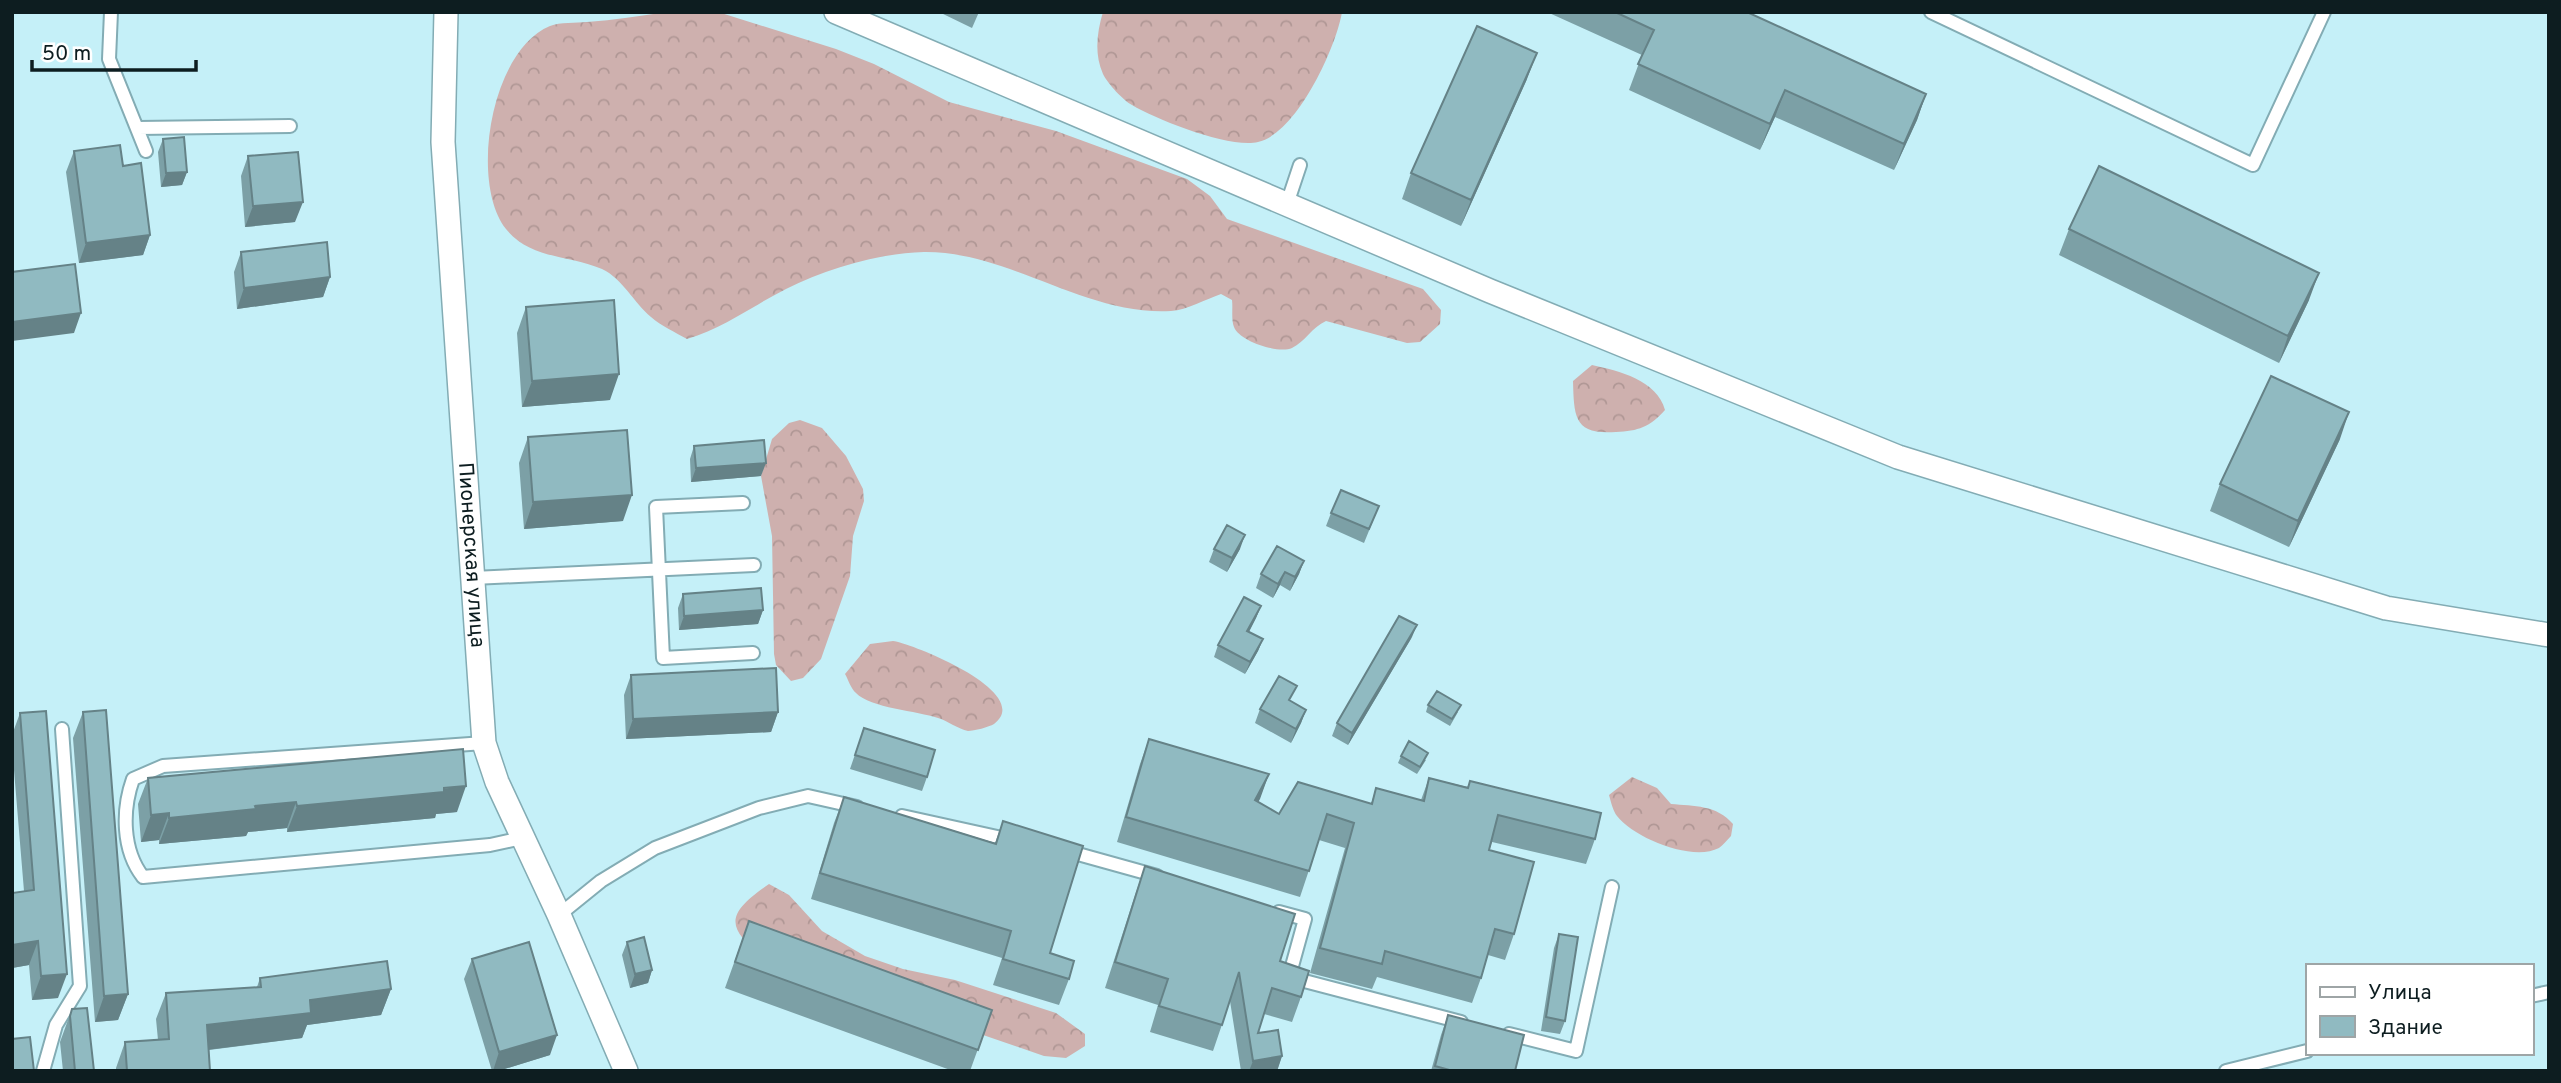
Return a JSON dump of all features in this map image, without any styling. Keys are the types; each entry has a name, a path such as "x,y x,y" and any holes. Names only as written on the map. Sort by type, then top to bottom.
{"street":[{"name":"Пионерская улица","path":"446,12 443,142 484,743 497,782 559,915 626,1071"},
{"path":"836,12 1490,291 1898,457 2386,608 2549,635"}],"lane":[{"path":"111,12 109,59 146,151"},
{"path":"1931,12 2253,165 2324,12"},
{"path":"138,128 290,126"},
{"path":"1287,204 1300,165"},
{"path":"743,503 656,507 663,658 753,653"},
{"path":"473,578 754,565"},
{"path":"43,1071 56,1025 80,986 62,729"},
{"path":"484,743 163,766 133,779 125,801 130,860 143,877 490,845 522,838"},
{"path":"559,915 601,881 654,848 759,808 808,796 867,809"},
{"path":"894,815 1028,843"},
{"path":"1055,849 1174,881"},
{"path":"1498,1031 1576,1051 1612,887"},
{"path":"1266,908 1305,919 1289,977 1472,1024"},
{"path":"2226,1071 2306,1051"}],"green space":[{"path":"666,12 718,12 836,49 874,64 949,102 1056,131 1187,179 1210,196 1227,219 1423,289 1441,310 1440,324 1420,342 1407,343 1326,321 1292,348 1269,348 1237,332 1233,324 1232,300 1221,294 1177,310 1139,310 1108,304 986,262 955,254 924,252 889,255 818,275 786,289 713,329 687,339 655,320 609,273 589,264 538,251 516,239 506,229 495,208 489,181 488,150 500,88 513,61 530,40 550,26 563,23"},
{"path":"1103,12 1342,12 1323,67 1300,106 1273,135 1258,142 1246,143 1213,137 1176,125 1143,111 1120,96 1105,78 1098,59 1098,35"},
{"path":"1592,365 1614,370 1646,384 1661,400 1665,410 1649,424 1631,431 1602,432 1584,427 1576,414 1573,381"},
{"path":"800,420 822,428 846,456 863,489 864,501 853,536 850,576 821,659 803,678 791,681 776,665 774,654 772,536 761,476 772,439 789,423"},
{"path":"893,641 945,660 986,685 998,698 1002,712 994,724 968,731 938,718 872,702 856,693 845,674 870,644"},
{"path":"1632,777 1657,788 1671,804 1697,806 1720,813 1733,824 1731,836 1719,848 1708,852 1694,852 1664,846 1636,832 1617,816 1609,795"},
{"path":"769,884 789,895 822,931 865,956 903,969 955,980 1056,1013 1085,1034 1085,1046 1066,1058 1044,1056 768,961 744,940 736,922 737,914 743,905"}],"building":[{"path":"1615,12 1747,12 1926,94 1904,144 1785,90 1770,124 1638,64 1654,30"},
{"path":"1477,26 1537,53 1471,200 1411,173"},
{"path":"184,137 187,172 166,173 163,139"},
{"path":"120,145 123,166 141,163 150,235 86,243 74,151"},
{"path":"298,152 303,202 253,206 248,156"},
{"path":"2099,166 2319,273 2288,336 2069,229"},
{"path":"327,242 330,277 244,288 241,252"},
{"path":"75,264 81,313 12,322 12,272"},
{"path":"614,300 619,374 532,381 526,307"},
{"path":"2271,376 2349,412 2298,521 2220,484"},
{"path":"627,430 632,495 533,502 528,437"},
{"path":"764,440 766,463 696,468 694,446"},
{"path":"1341,490 1379,506 1369,529 1331,513"},
{"path":"1227,525 1245,535 1232,558 1214,549"},
{"path":"1277,546 1304,561 1295,577 1285,572 1278,584 1261,574"},
{"path":"761,588 763,610 684,616 683,594"},
{"path":"1244,597 1261,606 1247,631 1263,639 1250,662 1218,645"},
{"path":"1399,616 1417,625 1352,733 1337,723"},
{"path":"776,668 778,712 633,719 631,675"},
{"path":"1279,676 1297,686 1289,700 1306,710 1296,729 1260,709"},
{"path":"1437,691 1461,705 1452,719 1428,705"},
{"path":"106,710 128,994 104,996 83,712"},
{"path":"46,711 67,974 41,976 38,941 12,945 12,893 34,890 20,713"},
{"path":"864,728 935,750 927,777 855,755"},
{"path":"1149,739 1269,774 1255,800 1279,814 1298,782 1372,804 1376,788 1424,801 1429,778 1468,788 1470,781 1601,813 1595,839 1498,815 1489,850 1534,862 1514,934 1495,929 1481,978 1385,951 1382,964 1320,948 1354,823 1327,814 1309,871 1126,817"},
{"path":"1409,741 1428,753 1420,767 1401,756"},
{"path":"463,749 466,786 444,788 444,792 297,806 296,802 169,818 169,813 151,815 148,778"},
{"path":"844,797 996,844 1003,821 1083,846 1050,953 1074,961 1069,979 1003,959 1011,931 820,873"},
{"path":"1145,866 1295,914 1280,961 1309,971 1301,997 1272,988 1258,1033 1278,1030 1282,1056 1253,1061 1239,972 1222,1025 1159,1006 1168,979 1115,962"},
{"path":"749,921 992,1010 978,1050 735,962"},
{"path":"1559,934 1578,937 1565,1021 1546,1017"},
{"path":"644,937 652,970 635,974 627,942"},
{"path":"529,942 557,1035 499,1052 472,959"},
{"path":"387,961 391,989 310,1000 311,1013 207,1025 210,1071 127,1071 125,1042 169,1039 166,993 261,987 260,978"},
{"path":"87,1008 94,1071 75,1071 70,1016 72,1009"},
{"path":"1448,1015 1524,1035 1515,1071 1453,1071 1435,1066"},
{"path":"30,1037 34,1071 13,1071 12,1039"}]}
